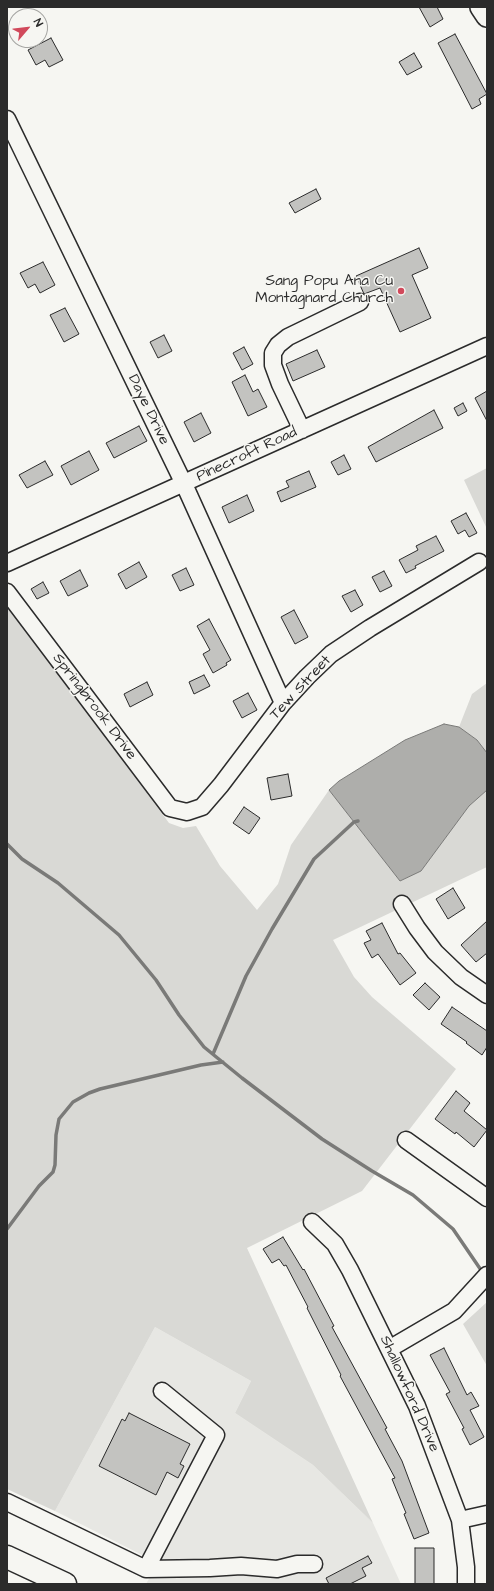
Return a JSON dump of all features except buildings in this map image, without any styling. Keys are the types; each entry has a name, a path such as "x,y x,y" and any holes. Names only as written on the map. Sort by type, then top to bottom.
{"highway":[{"path":"7,1557 64,1584"}],"main road":[{"path":"482,7 487,16"}],"street":[{"name":"Daye Drive","path":"7,120 184,484 284,703"},
{"path":"302,430 273,365 273,353 278,345 288,337 360,302"},
{"name":"Pinecroft Road","path":"7,563 487,346"},
{"name":"Tew Street","path":"187,812 202,807 284,703 307,677 331,654 370,628 479,562"},
{"name":"Springbrook Drive","path":"7,592 170,808 187,812"},
{"path":"402,904 417,928 435,952 461,977 487,994"},
{"path":"406,1140 487,1198"},
{"name":"Shallowford Drive","path":"312,1222 335,1244 350,1270 417,1406 460,1520 466,1567 466,1584"},
{"path":"389,1349 454,1310 487,1275"},
{"path":"146,1569 216,1435 162,1391"},
{"path":"7,1502 146,1569 241,1566 277,1569 297,1564 314,1564"},
{"path":"460,1520 487,1514"}],"shaded area":[{"path":"487,468 487,529 464,480"},
{"path":"7,605 169,823 183,828 196,826 220,866 257,910 278,884 291,845 329,790 400,881 421,871 469,806 487,790 487,867 333,940 354,977 372,997 456,1069 362,1191 247,1248 373,1523 313,1465 235,1413 251,1381 155,1327 55,1511 7,1489"},
{"path":"487,683 487,753 477,740 459,727 472,694"},
{"path":"444,724 459,727 477,740 487,753 487,790 469,806 421,871 400,881 329,790 339,781 405,740"},
{"path":"487,1302 487,1366 463,1324"},
{"path":"155,1327 251,1381 235,1413 313,1465 373,1523 401,1584 146,1584 158,1563 55,1511"}],"waterway":[{"path":"213,1054 246,976 314,859 354,822 358,821"},
{"path":"7,844 22,859 58,883 119,935 156,980 179,1015 204,1047 322,1139 413,1195 453,1229 483,1273"},
{"path":"7,1229 39,1186 53,1172 59,1119 73,1102 100,1089 201,1065 223,1062"}],"place":[{"name":"Sang Popu Ana Cu Montagnard Church","path":"401,291"}]}
